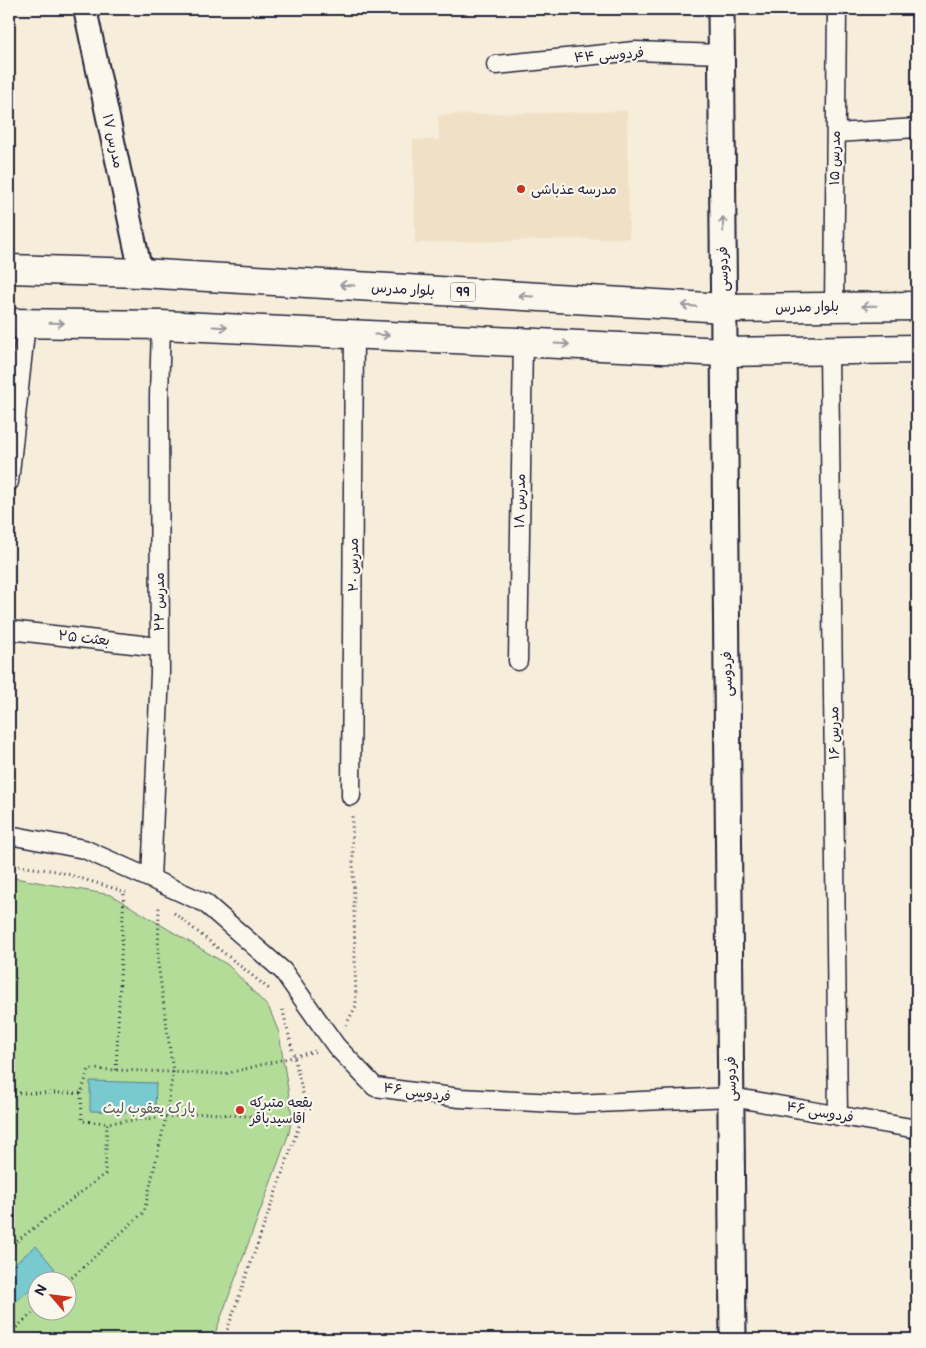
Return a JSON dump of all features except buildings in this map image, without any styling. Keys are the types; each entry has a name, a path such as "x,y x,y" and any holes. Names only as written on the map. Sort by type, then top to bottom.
{"main road":[{"name":"فردوسی","path":"721,9 733,1339"},
{"name":"بلوار مدرس","path":"9,269 141,273 724,308 917,306"},
{"path":"17,323 161,325 724,352 917,350"}],"street":[{"name":"مدرس ۱۷","path":"84,9 141,273"},
{"name":"مدرس ۱۵","path":"834,307 837,9"},
{"name":"فردوسی ۴۴","path":"496,65 636,52 721,54"},
{"path":"836,133 917,128"},
{"path":"9,482 17,323"},
{"name":"مدرس ۲۲","path":"151,879 160,647 159,397 161,325"},
{"name":"مدرس ۲۰","path":"352,796 354,334"},
{"name":"مدرس ۱۸","path":"518,660 523,342"},
{"name":"مدرس ۱۶","path":"829,351 838,1116"},
{"name":"بعثت ۲۵","path":"9,630 160,647"},
{"name":"فردوسی ۴۶","path":"9,835 84,849 205,903 283,971 336,1046 375,1087 460,1098 575,1104 731,1096 917,1130"}],"path":[{"path":"301,1120 205,1113 107,1123 82,1121 81,1093 89,1069 225,1074 336,1046 356,1006 352,796"},
{"path":"9,864 57,872 132,894"},
{"path":"116,1070 124,891"},
{"path":"78,1272 144,1212 166,1117 173,1072 158,963 159,901 272,991"},
{"path":"224,1339 306,1106 282,1006"},
{"path":"9,1093 81,1093"},
{"path":"9,1246 105,1174 107,1123"},
{"path":"9,1334 28,1317"}],"shaded area":[{"name":"مدرسه عذباشی","path":"627,111 629,238 415,243 413,140 439,140 438,115"}],"green space":[{"name":"پارک یعقوب لیث","path":"9,877 111,895 228,965 269,1008 279,1033 292,1115 289,1133 213,1339 9,1339"}],"water":[{"path":"90,1081 156,1083 155,1113 90,1111"},
{"path":"36,1246 55,1269 28,1270 28,1291 9,1307 9,1268"}],"place":[{"name":"مدرسه عذباشی","path":"521,189"},
{"name":"بقعه متبرکه اقاسیدباقر","path":"240,1110"}]}
